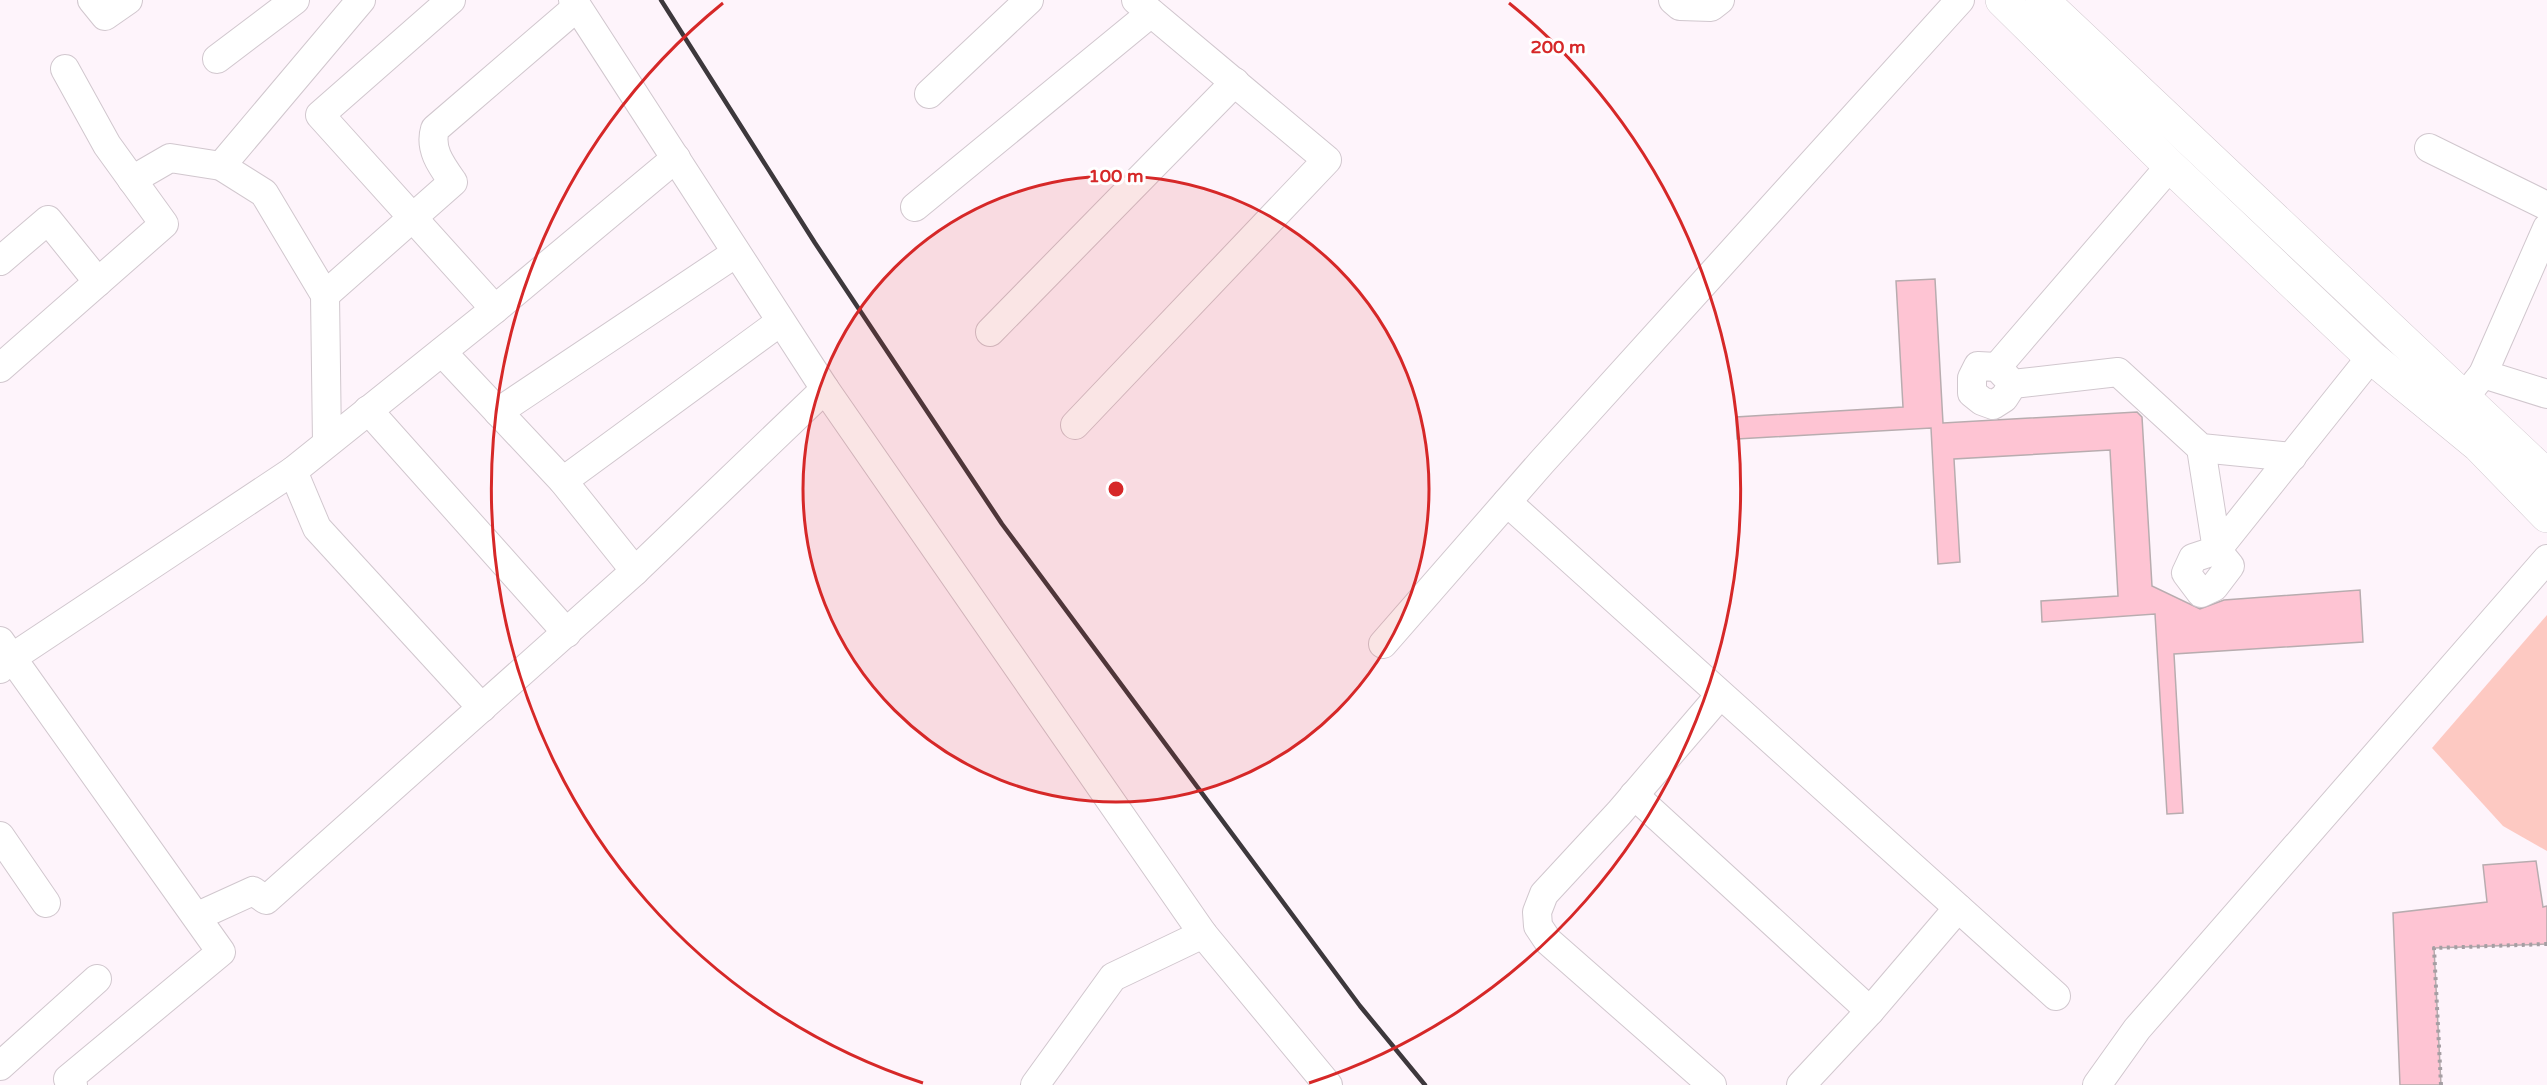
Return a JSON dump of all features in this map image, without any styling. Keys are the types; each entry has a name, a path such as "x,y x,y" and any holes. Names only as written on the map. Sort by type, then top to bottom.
{"main road":[{"path":"2002,0 2170,166 2371,357 2464,397"},
{"path":"2042,0 2547,476"},
{"path":"2464,397 2478,444 2547,516"}],"street":[{"path":"99,8 128,0"},
{"path":"216,59 295,0"},
{"path":"221,166 361,0"},
{"path":"451,0 320,115 495,309"},
{"path":"929,94 1029,0"},
{"path":"1673,0 1680,6 1711,6 1720,0"},
{"path":"1383,644 1506,502 1960,0"},
{"path":"325,295 453,182 440,164 431,141 435,129 575,4 825,389 1203,934 1328,1085"},
{"path":"915,207 1144,7 1327,160 1075,425"},
{"path":"0,368 164,224 107,145 65,69"},
{"path":"990,332 1235,82"},
{"path":"2429,148 2547,206"},
{"path":"132,180 170,158 221,166 264,193 325,295 327,443"},
{"path":"73,1085 68,1079 221,952 198,916 4,656 292,471 495,309 676,158"},
{"path":"2170,166 2005,375 2118,372 2201,448 2292,457"},
{"path":"0,261 48,220 98,282"},
{"path":"2547,228 2464,397 2547,394"},
{"path":"498,412 736,253"},
{"path":"563,481 780,322"},
{"path":"442,352 563,481 635,571"},
{"path":"2201,448 2217,550 2371,357"},
{"path":"198,916 253,891 266,900 635,571 825,389"},
{"path":"368,410 567,633"},
{"path":"292,471 317,528 482,708"},
{"path":"1506,502 2056,996"},
{"path":"2097,1085 2137,1029 2547,559"},
{"path":"1712,1085 1548,941 1538,926 1537,912 1544,894 1634,795 1720,694"},
{"path":"1634,795 1870,1011"},
{"path":"0,836 46,903"},
{"path":"1801,1085 1870,1011 1958,908"},
{"path":"1035,1085 1113,977 1203,934"},
{"path":"0,1066 97,979"}],"path":[{"path":"2441,1085 2434,948 2547,944"}],"shaded area":[{"path":"2547,615 2547,851 2503,826 2432,748"}],"building":[{"path":"1935,279 1943,423 2137,412 2142,417 2152,586 2200,609 2224,600 2360,590 2363,642 2174,654 2183,813 2167,814 2155,614 2042,622 2041,601 2118,596 2110,450 1954,459 1960,562 1938,564 1931,428 1737,439 1736,417 1903,407 1896,281"},
{"path":"2536,861 2543,907 2547,906 2547,944 2434,948 2441,1085 2400,1085 2393,913 2487,902 2483,865"}],"railway":[{"path":"661,0 815,243 1002,524 1360,1006 1425,1085"}]}
